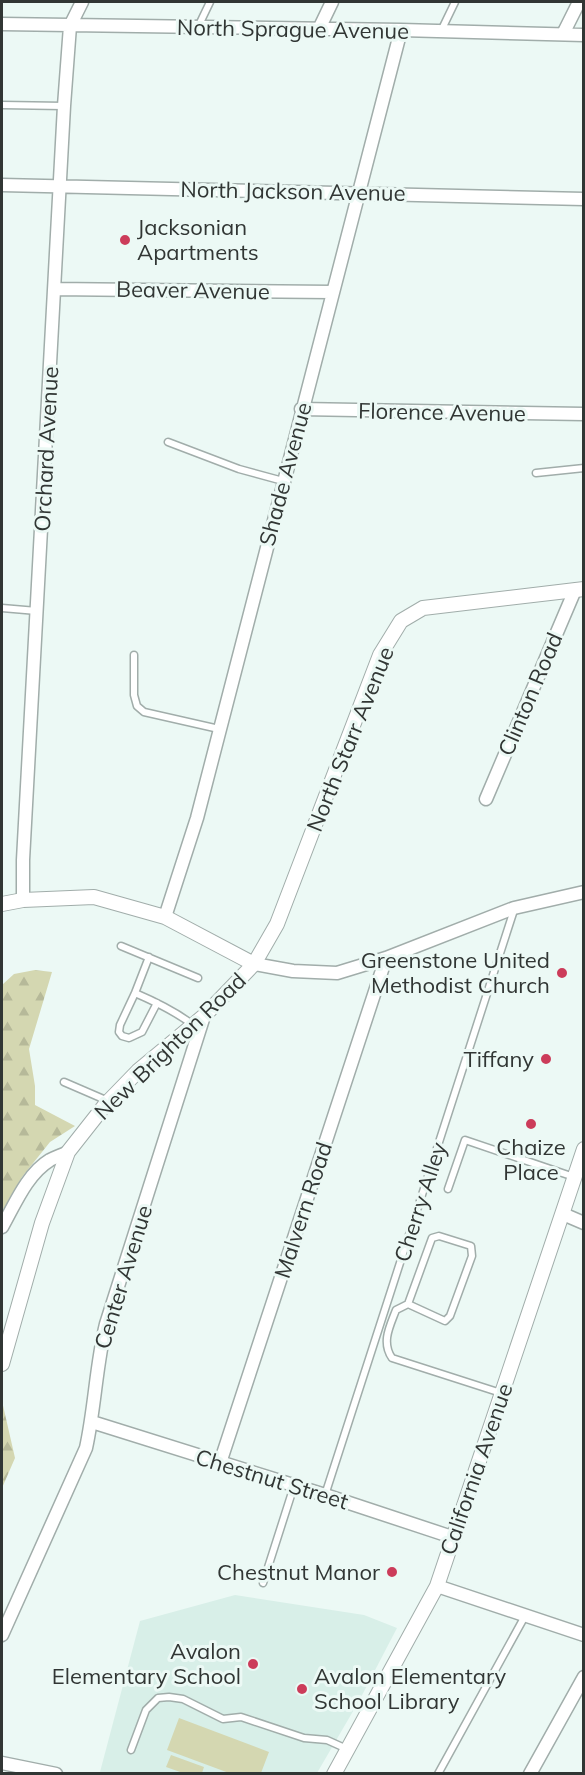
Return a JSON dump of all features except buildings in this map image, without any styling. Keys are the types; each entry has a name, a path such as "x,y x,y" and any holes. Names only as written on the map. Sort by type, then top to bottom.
{"street":[{"name":"Orchard Avenue","path":"23,900 22,860 38,611 64,106 70,26 82,2"},
{"path":"318,29 332,2"},
{"path":"563,34 579,2"},
{"name":"North Sprague Avenue","path":"2,24 584,35"},
{"name":"Shade Avenue","path":"165,917 194,828 400,30"},
{"name":"North Jackson Avenue","path":"2,185 584,199"},
{"name":"Beaver Avenue","path":"54,288 332,292"},
{"name":"Florence Avenue","path":"302,409 584,414"},
{"name":"Clinton Road","path":"486,799 579,590"},
{"name":"North Starr Avenue","path":"254,963 277,924 380,655 401,621 423,608 579,590"},
{"path":"2,904 23,900 94,897 165,917 254,963 318,974 337,973 386,958 514,908 584,892"},
{"name":"Malvern Road","path":"220,1463 386,958"},
{"name":"New Brighton Road","path":"2,1364 42,1223 68,1152 109,1101 138,1071 198,1021 254,963"},
{"name":"Center Avenue","path":"2,1635 86,1448 92,1422 100,1347 106,1324 180,1096 198,1021"},
{"name":"California Avenue","path":"334,1773 437,1586 584,1149"},
{"path":"2,1227 26,1185 39,1170 50,1160 68,1152"},
{"path":"562,1214 584,1223"},
{"name":"Chestnut Street","path":"92,1422 452,1537"},
{"path":"437,1586 584,1635"},
{"path":"530,1773 584,1677"},
{"path":"2,1763 56,1773"}],"lane":[{"path":"198,27 210,2"},
{"path":"441,31 455,2"},
{"path":"2,105 64,106"},
{"path":"168,442 239,469 283,481"},
{"path":"536,473 584,468"},
{"path":"2,608 38,611"},
{"path":"134,655 134,695 137,706 144,712 219,729"},
{"name":"Cherry Alley","path":"325,1495 514,908"},
{"path":"121,946 198,978"},
{"path":"148,957 120,1025 119,1032 122,1036 129,1038 142,1032 157,1002"},
{"path":"135,993 198,1021"},
{"path":"64,1082 109,1101"},
{"path":"448,1189 465,1140 575,1177"},
{"path":"408,1304 445,1321 450,1316 472,1256 471,1246 439,1236 432,1238 408,1304 396,1310 387,1332 387,1350 392,1358 501,1393"},
{"path":"263,1583 294,1485"},
{"path":"438,1773 525,1616"},
{"path":"131,1750 146,1710 158,1698 169,1697 183,1699 223,1719 241,1717 304,1738 327,1740 347,1749"}],"shaded area":[{"name":"Avalon Elementary School","path":"235,1595 364,1615 397,1628 359,1701 317,1773 100,1772 140,1621"}],"green space":[{"path":"35,970 52,972 29,1049 35,1086 35,1105 75,1126 50,1142 22,1177 2,1211 2,985 14,974"},
{"path":"2,1401 15,1458 2,1488"},
{"path":"179,1718 269,1752 261,1773 229,1773 167,1750"},
{"path":"171,1755 204,1767 202,1773 183,1773 166,1767"}],"place":[{"name":"Jacksonian Apartments","path":"125,240"},
{"name":"Greenstone United Methodist Church","path":"562,973"},
{"name":"Tiffany","path":"546,1059"},
{"name":"Chaize Place","path":"531,1124"},
{"name":"Chestnut Manor","path":"392,1572"},
{"name":"Avalon Elementary School","path":"253,1664"},
{"name":"Avalon Elementary School Library","path":"302,1689"}]}
